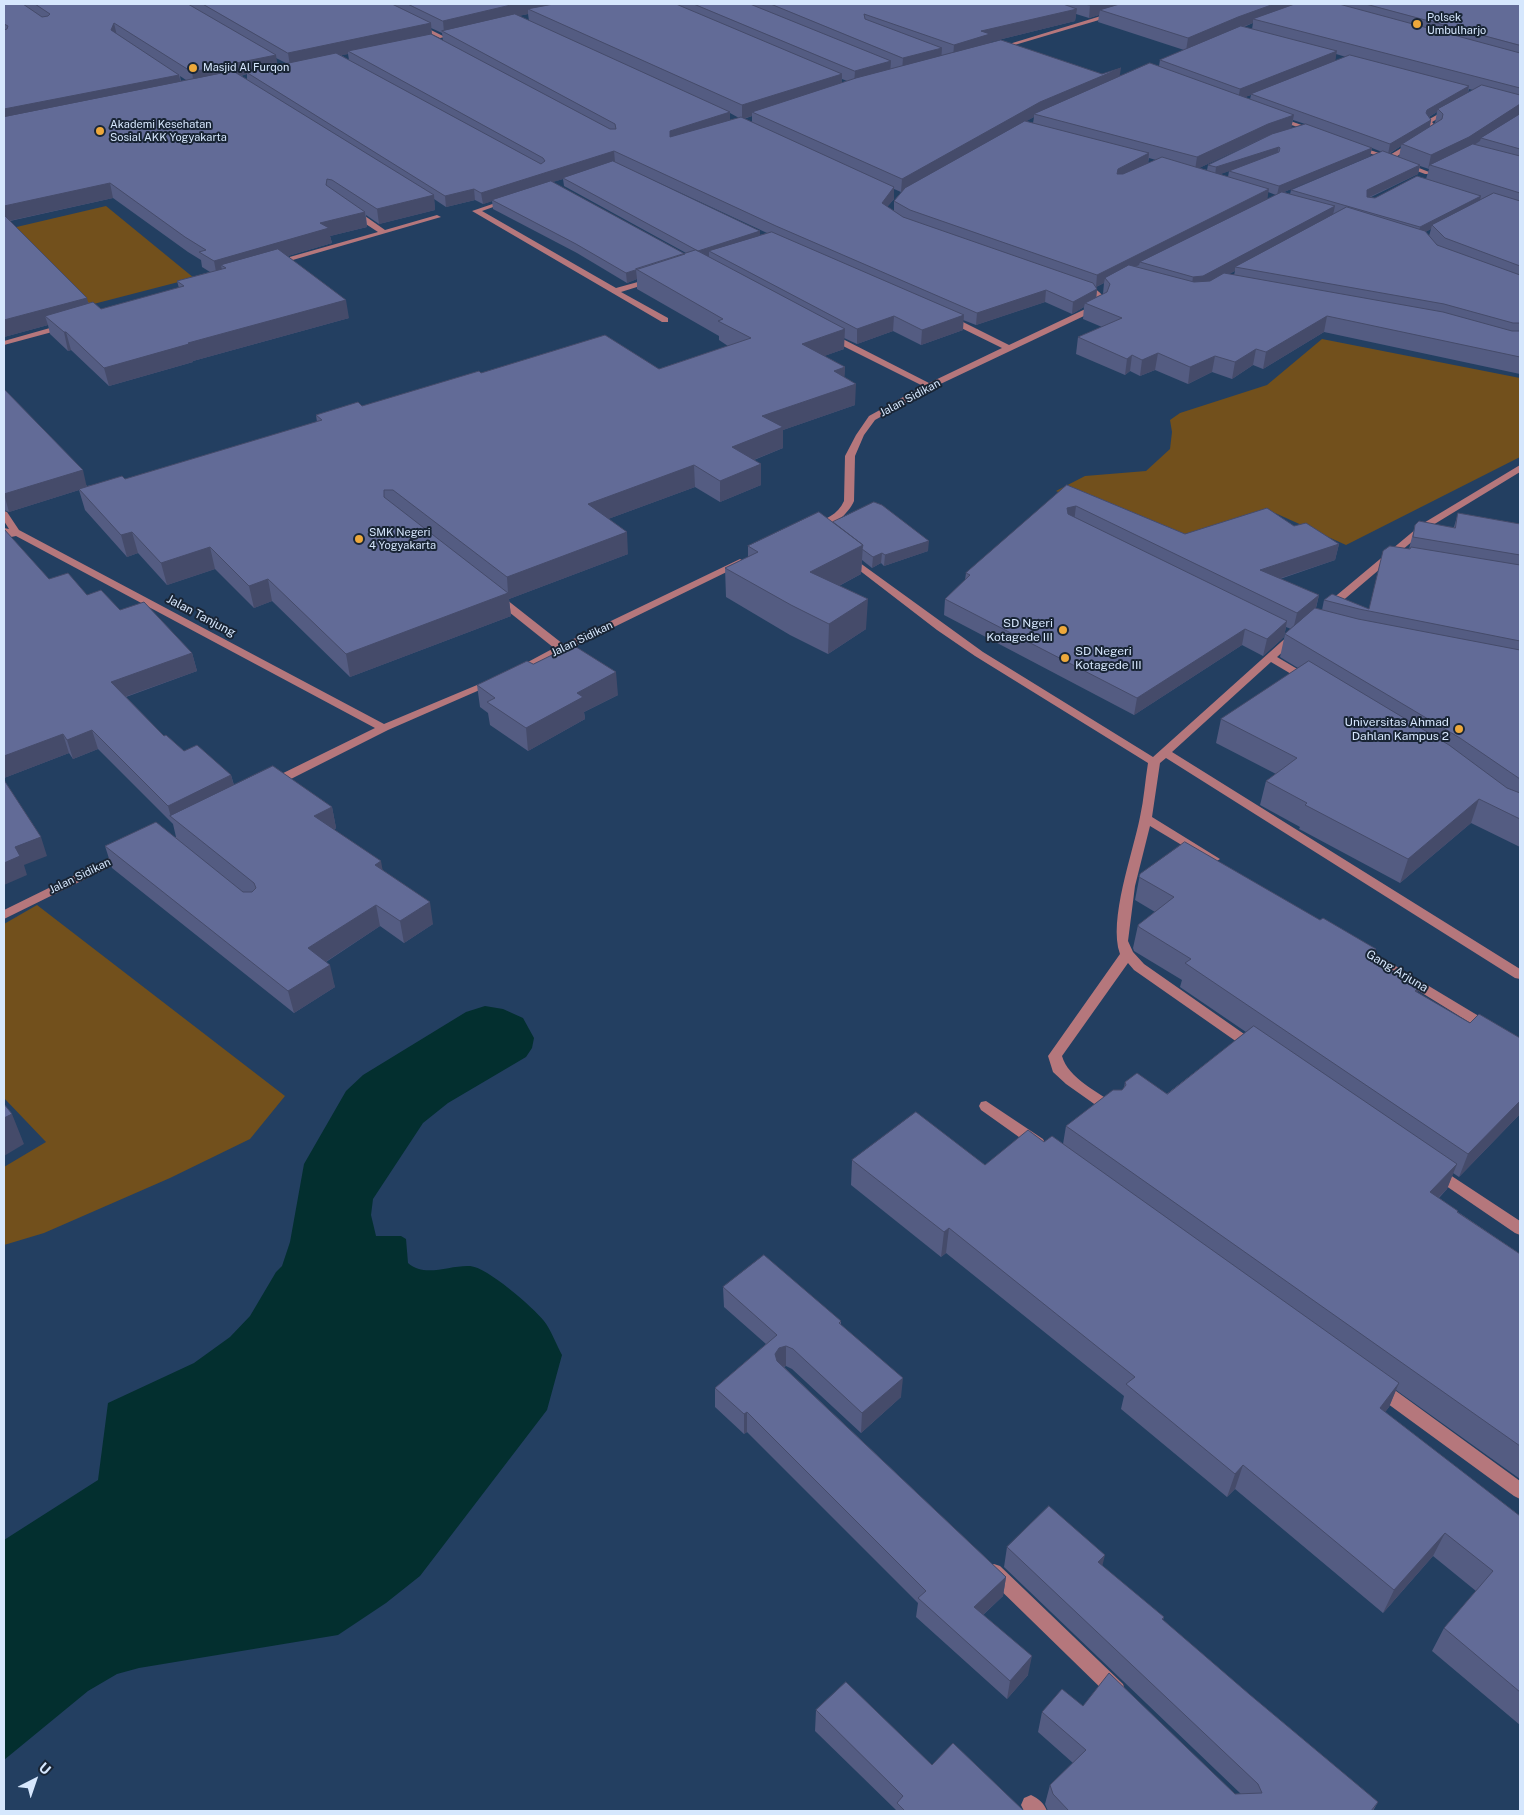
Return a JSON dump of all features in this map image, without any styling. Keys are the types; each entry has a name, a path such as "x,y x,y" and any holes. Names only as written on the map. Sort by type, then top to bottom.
{"street":[{"path":"989,51 1119,11 1114,6"},
{"path":"1079,19 1088,22"},
{"path":"409,20 442,41"},
{"path":"432,40 442,41 451,35"},
{"path":"1388,159 1436,130 1436,127 1428,122 1460,104"},
{"path":"1272,116 1321,134"},
{"path":"1295,131 1304,128"},
{"path":"1347,144 1427,173"},
{"path":"1373,159 1381,156"},
{"path":"1414,180 1436,169"},
{"path":"519,197 476,211 665,320"},
{"path":"346,207 383,232"},
{"path":"270,265 437,217"},
{"path":"615,291 661,276"},
{"path":"1076,284 1096,292 1104,288"},
{"name":"Jalan Sidikan","path":"810,532 832,520 846,508 850,456 860,435 872,418 929,386 1100,305 1101,298 1096,292"},
{"path":"937,313 1008,348"},
{"path":"5,341 73,323"},
{"path":"820,331 929,386"},
{"path":"1323,612 1382,560 1425,526 1520,468"},
{"path":"4,514 16,532 4,536"},
{"path":"1425,526 1444,529"},
{"name":"Jalan Tanjung","path":"4,531 16,532 384,728"},
{"path":"842,552 978,654 1154,762"},
{"name":"Jalan Sidikan","path":"262,789 384,728 506,676 749,558"},
{"path":"1382,560 1401,563"},
{"path":"486,589 562,649"},
{"path":"1259,1051 1138,968 1127,954 1122,941 1129,886 1146,818 1154,762 1271,658 1294,633"},
{"path":"1271,658 1320,687"},
{"path":"1166,753 1520,975"},
{"path":"1146,818 1222,864"},
{"name":"Jalan Sidikan","path":"4,915 138,848"},
{"name":"Gang Arjuna","path":"1350,943 1495,1031"},
{"path":"1112,1109 1071,1080 1058,1068 1055,1056 1127,954"},
{"path":"986,1106 1050,1152"},
{"path":"1430,1167 1520,1229"},
{"path":"1370,1382 1520,1491"},
{"path":"981,1560 1129,1702"}],"shaded area":[{"path":"106,206 194,278 78,308 4,226 8,229"},
{"path":"1322,339 1520,378 1520,457 1346,545 1275,513 1182,547 1056,491 1085,476 1146,471 1170,449 1172,432 1170,420 1180,413 1267,385"},
{"path":"37,905 285,1096 250,1139 170,1178 44,1233 4,1245 4,1167 46,1142 4,1098 4,924"},
{"path":"485,1006 503,1009 523,1018 534,1038 532,1048 526,1057 448,1103 423,1123 373,1199 371,1215 376,1236 401,1236 406,1239 408,1263 422,1270 438,1270 462,1266 478,1268 498,1280 544,1321 562,1355 547,1410 420,1576 386,1603 338,1635 139,1668 117,1674 88,1691 4,1760 4,1540 98,1480 108,1403 194,1363 230,1337 250,1316 276,1272 282,1266 290,1242 304,1164 346,1091 363,1075 466,1012"}],"building":[{"path":"4,4 23,4 42,17 50,14 35,4 188,4 276,55 192,72 114,23 111,30 179,75 4,109 4,30 8,26 4,24"},
{"path":"203,4 392,4 431,23 288,53"},
{"path":"408,4 515,4 443,21"},
{"path":"554,4 676,4 842,74 742,105 528,9"},
{"path":"694,4 750,4 891,61 855,71"},
{"path":"771,4 1063,4 1077,9 981,31 990,34 954,45 864,14 865,19 942,48 903,58"},
{"path":"1120,4 1274,4 1188,38 1100,10"},
{"path":"1295,4 1339,4 1520,53 1520,88 1253,19"},
{"path":"1366,4 1520,4 1520,45"},
{"path":"515,14 730,112 670,131 670,137 741,117 894,187 882,203 903,217 1093,283 1097,289 1073,302 1046,290 977,313 776,226 614,151 481,193 474,189 445,196 246,72 336,53 541,164 545,161 543,158 348,51 431,34 610,129 616,129 615,124 442,31"},
{"path":"1241,26 1337,51 1240,89 1160,60"},
{"path":"1001,40 1102,74 1121,68 1040,102 902,179 752,112 856,78"},
{"path":"1350,55 1469,86 1427,110 1426,113 1431,120 1390,144 1251,94"},
{"path":"1150,63 1294,115 1268,124 1197,157 1034,114"},
{"path":"233,71 434,195 377,209 332,180 327,179 326,185 365,212 320,223 329,228 214,261 199,252 206,250 110,183 4,206 4,117"},
{"path":"1482,85 1520,95 1520,104 1469,137 1431,155 1402,144 1442,119 1443,114 1438,109"},
{"path":"1520,114 1520,149 1481,138"},
{"path":"1025,121 1149,153 1118,169 1117,174 1123,174 1162,157 1269,189 1097,275 910,210 894,201 905,188"},
{"path":"1306,124 1372,148 1279,186 1229,171 1279,152 1279,147 1216,167 1208,165 1272,134"},
{"path":"1473,144 1520,156 1520,193 1430,165"},
{"path":"1383,151 1420,165 1367,190 1367,197 1375,198 1417,176 1481,196 1420,227 1291,190"},
{"path":"613,161 760,231 698,251 563,178"},
{"path":"551,181 685,254 626,273 576,244 492,200"},
{"path":"1282,192 1335,206 1203,276 1193,277 1140,262"},
{"path":"1494,193 1520,201 1520,266 1445,238 1432,225"},
{"path":"1347,207 1425,231 1437,245 1520,275 1520,323 1513,323 1444,304 1235,267"},
{"path":"4,215 87,298 4,320"},
{"path":"772,232 964,315 922,330 894,316 857,329 709,251"},
{"path":"278,249 346,300 104,368 66,332 45,316 93,302 101,309 184,286 177,281 226,268 221,265"},
{"name":"SMK Negeri 4 Yogyakarta","path":"696,250 845,329 802,344 845,367 834,371 856,384 762,416 783,427 732,447 761,464 720,481 694,465 588,504 627,532 507,577 393,490 384,490 384,497 508,593 346,654 268,579 249,586 210,547 161,563 132,532 121,535 79,489 122,476 125,479 322,420 316,415 358,402 362,406 479,371 481,373 605,335 659,369 751,338 718,321 723,319 636,269"},
{"path":"1129,265 1194,282 1210,281 1224,273 1443,312 1512,331 1520,331 1520,357 1327,316 1266,352 1256,349 1235,362 1215,356 1190,367 1158,353 1142,360 1132,355 1127,359 1078,337 1122,318 1085,303 1107,292 1110,284 1105,278"},
{"path":"4,389 83,470 4,494"},
{"path":"1067,485 1185,534 1267,508 1294,526 1306,523 1339,544 1260,570 1319,595 1297,613 1076,506 1067,508 1068,514 1287,621 1267,639 1245,629 1137,698 945,599 970,575 966,573"},
{"path":"874,502 882,505 929,541 873,557 862,549 863,545 833,522"},
{"path":"819,512 863,545 810,572 868,599 829,624 725,568 758,552 748,546"},
{"path":"1458,513 1520,524 1520,555 1413,537 1415,525 1419,521 1455,528"},
{"path":"4,529 49,579 68,573 87,595 101,590 120,610 144,602 192,653 111,682 164,736 166,735 184,751 197,745 231,775 168,806 92,730 67,740 63,734 4,756"},
{"path":"1390,546 1410,549 1411,547 1520,565 1520,641 1359,609 1324,600 1332,594 1369,609 1383,551"},
{"path":"1315,608 1358,619 1520,650 1520,779 1460,738 1285,634"},
{"path":"573,645 616,672 577,693 583,697 526,728 487,702 495,698 477,685 527,661 533,664"},
{"path":"1309,661 1449,745 1507,788 1520,793 1520,819 1479,799 1408,859 1305,805 1307,803 1266,781 1297,758 1221,719"},
{"path":"273,766 332,807 314,816 381,861 375,865 430,902 400,921 376,905 308,948 330,965 288,991 105,846 156,822 243,892 252,892 256,888 254,883 170,816"},
{"path":"4,780 41,837 15,847 20,856 4,863"},
{"path":"1185,842 1320,920 1323,918 1376,949 1367,956 1420,986 1415,991 1470,1023 1479,1014 1520,1038 1520,1101 1468,1154 1185,963 1191,959 1138,925 1174,897 1139,877 1140,874"},
{"path":"1254,1026 1457,1164 1430,1192 1520,1254 1520,1446 1066,1126 1113,1090 1122,1090 1126,1085 1125,1082 1137,1073 1167,1094"},
{"path":"4,1104 12,1114 4,1118"},
{"path":"916,1112 985,1165 1028,1130 1044,1142 1052,1136 1399,1383 1380,1408 1520,1516 1520,1692 1444,1628 1493,1571 1445,1533 1394,1590 1243,1465 1235,1474 1126,1384 1135,1377 949,1228 944,1232 852,1160"},
{"path":"764,1255 841,1321 839,1323 903,1378 862,1413 793,1349 786,1346 779,1348 775,1354 777,1361 1006,1577 974,1607 1032,1656 1010,1681 918,1598 926,1591 747,1412 744,1414 715,1388 777,1335 723,1287"},
{"path":"1049,1506 1105,1555 1098,1562 1164,1617 1162,1619 1249,1694 1378,1802 1371,1811 1069,1811 1053,1794 1050,1785 1086,1750 1042,1712 1062,1689 1083,1706 1109,1673 1235,1794 1262,1793 1258,1784 1007,1547"},
{"path":"846,1682 932,1765 953,1743 1024,1811 905,1811 897,1803 903,1796 816,1710"}],"place":[{"name":"Polsek Umbulharjo","path":"1417,24"},
{"name":"Masjid Al Furqon","path":"193,68"},
{"name":"Akademi Kesehatan Sosial AKK Yogyakarta","path":"100,131"},
{"name":"SMK Negeri 4 Yogyakarta","path":"359,539"},
{"name":"SD Ngeri Kotagede III","path":"1063,630"},
{"name":"SD Negeri Kotagede III","path":"1065,658"},
{"name":"Universitas Ahmad Dahlan Kampus 2","path":"1459,729"}]}
